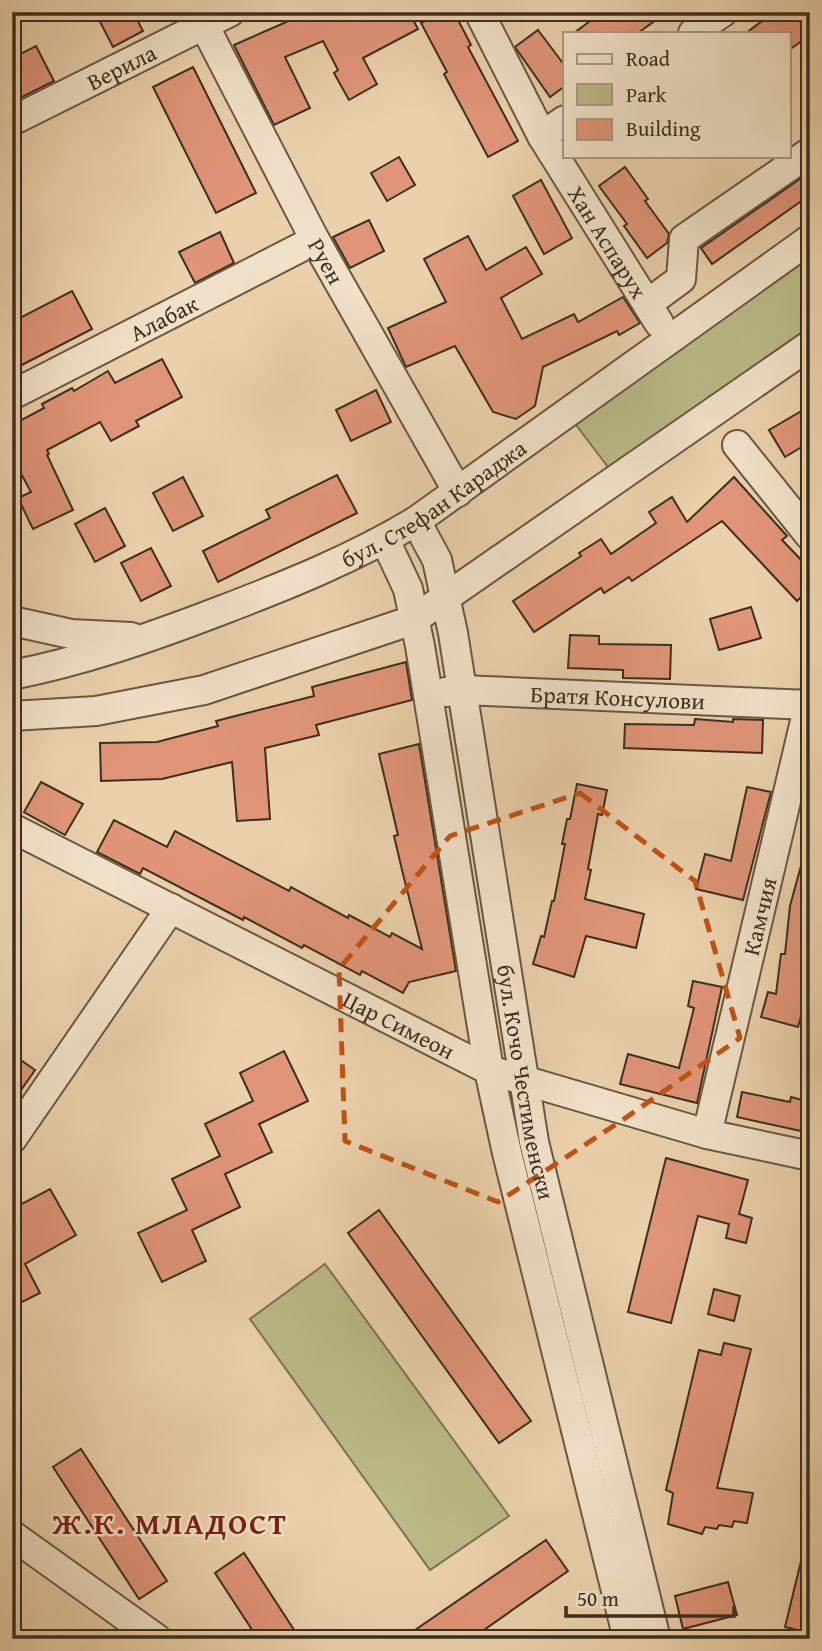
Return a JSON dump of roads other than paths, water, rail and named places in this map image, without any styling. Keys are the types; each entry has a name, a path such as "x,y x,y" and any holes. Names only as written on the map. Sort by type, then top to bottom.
{"street":[{"name":"Верила","path":"12,121 230,12"},
{"name":"Хан Аспарух","path":"479,12 563,147"},
{"path":"693,32 723,12"},
{"name":"Руен","path":"204,25 315,240 457,492"},
{"name":"Хан Аспарух","path":"569,158 653,314 681,279 684,239 810,152"},
{"name":"бул. Стефан Караджа","path":"12,675 65,665 148,638 279,588 385,540 457,492 810,239"},
{"name":"Алабак","path":"12,395 315,240"},
{"path":"12,716 96,711 204,690 413,620 810,345"},
{"path":"737,445 810,536"},
{"name":"бул. Кочо Честименски","path":"416,521 437,560 445,600 462,690 534,1142 656,1639"},
{"name":"бул. Кочо Честименски","path":"385,540 408,589 489,1070 507,1153 628,1639"},
{"path":"12,621 71,634 148,638"},
{"name":"Братя Консулови","path":"426,696 462,690 809,703"},
{"name":"Камчия","path":"707,1133 809,703"},
{"name":"Цар Симеон","path":"12,828 489,1070 707,1133 810,1156"},
{"path":"12,1139 171,908"},
{"path":"12,1535 157,1639"}],"district":[{"name":"Ж.К. МЛАДОСТ","path":"170,1523"}]}
